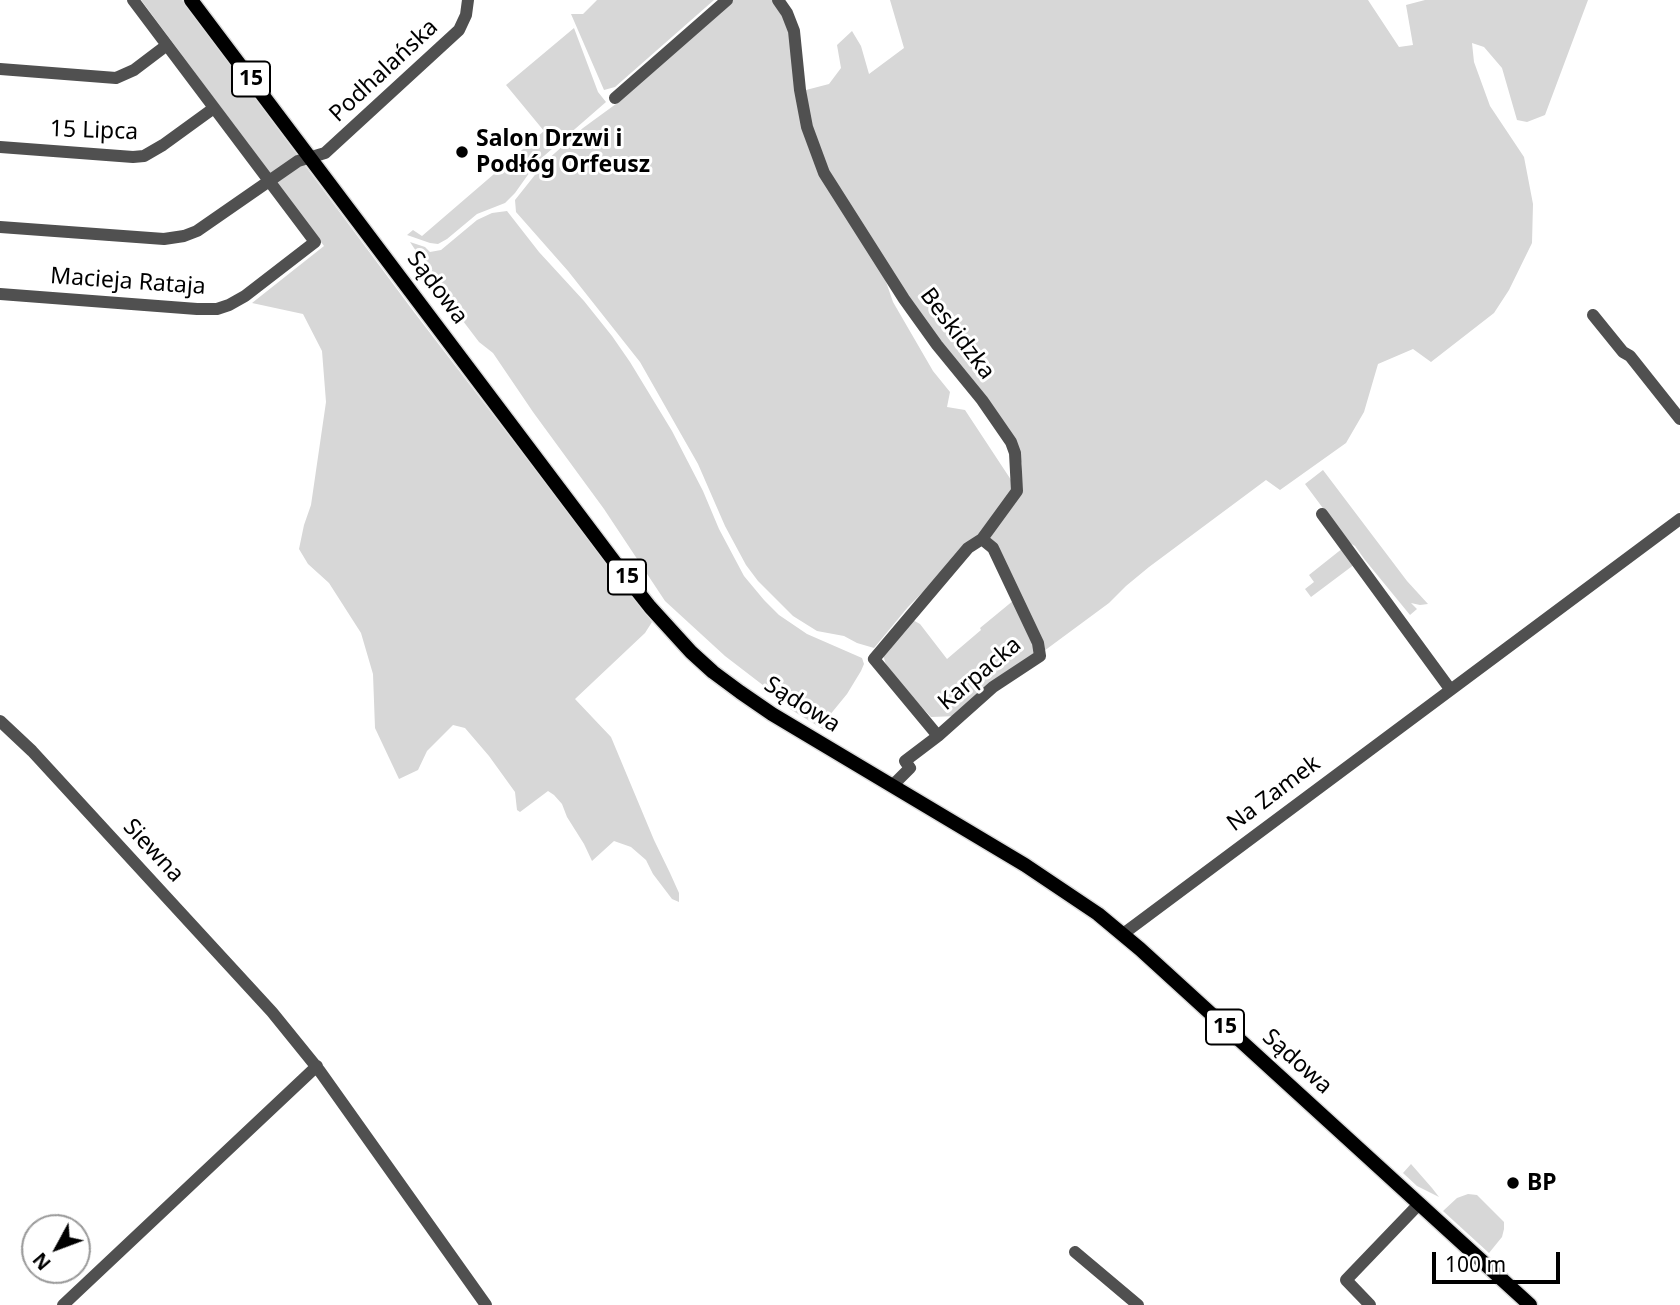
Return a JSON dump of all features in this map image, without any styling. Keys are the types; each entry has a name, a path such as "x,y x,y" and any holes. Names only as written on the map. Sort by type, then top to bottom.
{"main road":[{"name":"Sądowa","path":"191,0 616,564 691,652 713,672 772,714 1025,865 1088,906 1123,934 1530,1305"}],"street":[{"path":"133,0 270,181"},
{"name":"Podhalańska","path":"0,227 164,239 197,231 298,161 325,153 459,30 466,15 468,0"},
{"path":"615,97 727,0"},
{"name":"Beskidzka","path":"778,0 794,30 807,127 824,173 904,299 982,400 1011,442 1015,453 1017,491 982,539 968,548 874,659 938,736"},
{"path":"0,69 116,78 134,70 167,45"},
{"name":"15 Lipca","path":"0,147 144,156 214,108"},
{"name":"Macieja Rataja","path":"0,295 197,309 217,309 229,305 245,296 315,242 270,181"},
{"path":"1593,316 1623,352 1630,356 1680,419"},
{"path":"1322,514 1450,689"},
{"name":"Na Zamek","path":"1123,934 1680,519"},
{"name":"Karpacka","path":"892,786 910,768 905,761 938,736 993,687 1040,656 1038,643 993,548 982,539"},
{"name":"Siewna","path":"0,721 32,751 272,1012 317,1066 486,1305"},
{"path":"63,1305 317,1066"},
{"path":"1370,1305 1346,1280 1419,1204"},
{"path":"1075,1252 1138,1305"}],"shaded area":[{"path":"141,0 182,0 414,312 652,622 645,633 575,699 611,737 679,893 679,902 672,899 646,860 631,847 614,841 592,861 562,804 548,791 520,812 517,810 515,792 465,728 453,725 427,751 418,770 399,779 375,728 373,674 361,633 329,583 308,564 299,549 311,505 326,402 322,351 303,314 252,303 324,246"},
{"path":"597,0 714,0 615,87 604,90 571,14 583,14"},
{"path":"732,0 774,0 779,6 795,44 798,101 802,121 823,176 882,270 893,302 933,371 950,392 947,407 965,410 1019,492 1022,464 1013,441 981,394 935,339 901,289 828,173 819,150 807,112 806,90 829,84 841,68 837,45 852,31 861,46 869,74 904,48 890,0 1368,0 1399,47 1413,45 1406,5 1425,0 1588,0 1545,115 1527,122 1517,120 1502,68 1484,47 1472,43 1474,62 1490,106 1524,157 1533,204 1532,243 1509,290 1494,313 1431,362 1413,349 1378,364 1364,412 1346,443 1280,490 1266,480 1149,567 1109,603 1044,651 994,543 980,534 959,551 874,648 844,636 817,631 793,616 746,565 725,526 698,464 640,362 568,271 516,212 515,200 546,161 583,128 620,101"},
{"path":"574,28 598,92 606,102 537,162 505,203 477,214 438,244 407,235 413,230 422,236 544,131 506,85"},
{"path":"507,211 539,252 584,301 630,362 672,431 744,576 779,615 807,634 862,658 864,664 861,671 829,716 826,731 790,709 725,656 665,601 604,509 493,353 479,342 428,275 426,266 410,242 425,247 430,252 441,250 477,220 492,213"},
{"path":"1323,470 1407,581 1428,604 1411,603 1417,609 1410,615 1355,546 1348,542 1305,484"},
{"path":"1343,548 1355,564 1311,597 1305,589 1314,582 1309,575"},
{"path":"1014,600 1037,653 958,716 931,717 888,671 883,655 911,619 920,624 947,659"},
{"path":"1411,1164 1439,1197 1417,1186 1403,1173"},
{"path":"1468,1194 1477,1195 1504,1222 1502,1237 1489,1253 1443,1211 1457,1198"}],"place":[{"name":"Salon Drzwi i Podłóg Orfeusz","path":"462,152"},
{"name":"BP","path":"1513,1183"}]}
